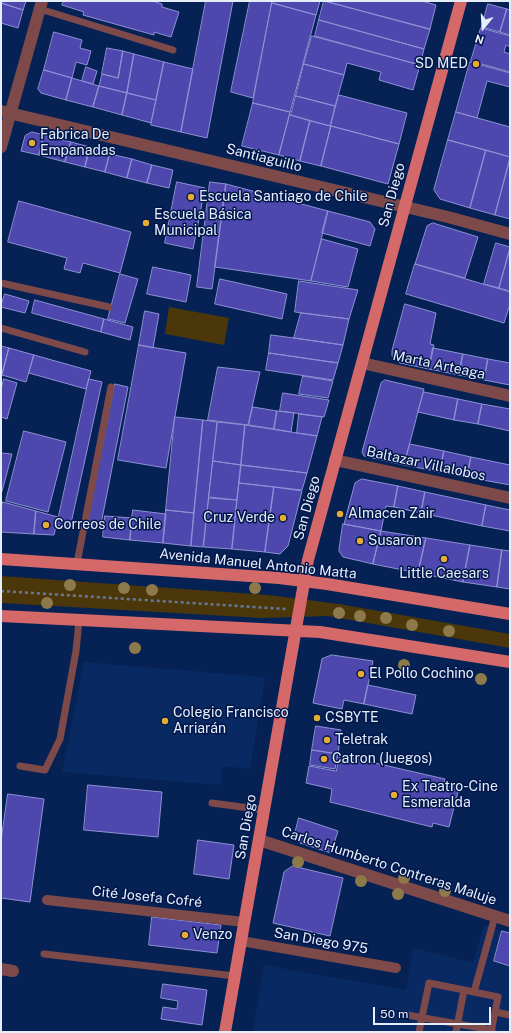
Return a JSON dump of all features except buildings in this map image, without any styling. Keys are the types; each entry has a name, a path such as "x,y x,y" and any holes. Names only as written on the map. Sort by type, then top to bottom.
{"main road":[{"name":"San Diego","path":"225,1032 303,581 461,1"},
{"name":"Avenida Manuel Antonio Matta","path":"1,559 77,563 303,581 414,597 510,614"},
{"path":"1,616 320,632 510,662"}],"street":[{"path":"1,147 6,112 41,5"},
{"name":"Santiaguillo","path":"6,112 448,217 510,234"},
{"name":"Marta Arteaga","path":"362,363 510,396"},
{"name":"Baltazar Villalobos","path":"335,460 510,498"},
{"name":"Carlos Humberto Contreras Maluje","path":"259,840 510,921"},
{"name":"Cité Josefa Cofré","path":"47,900 244,922"},
{"name":"San Diego 975","path":"241,941 396,968"}],"lane":[{"path":"41,5 173,50"},
{"path":"1,283 109,307"},
{"path":"1,328 85,352"},
{"path":"77,563 111,387"},
{"path":"20,766 45,770 60,739 76,651 79,621"},
{"path":"212,803 264,810"},
{"path":"474,992 495,916"},
{"path":"44,954 235,976"},
{"path":"407,1015 422,1018 457,1028 492,1031 498,997 429,983 422,1018 419,1032"},
{"path":"457,1028 464,990"},
{"path":"495,1012 510,1015"}],"path":[{"path":"1,592 298,610"}],"shaded area":[{"path":"169,307 229,318 224,345 165,334"},
{"path":"1,576 268,595 339,604 510,634 510,648 328,616 262,618 1,603"},
{"name":"Colegio Francisco Arriarán","path":"84,662 265,677 250,769 223,766 220,785 62,772"},
{"path":"484,925 502,931 494,961 510,966 510,1032 253,1032 264,965 406,990 413,948 473,963"}],"place":[{"name":"SD MED","path":"476,64"},
{"name":"Fabrica De Empanadas","path":"32,143"},
{"name":"Escuela Santiago de Chile","path":"191,197"},
{"name":"Escuela Básica Municipal","path":"146,223"},
{"name":"Almacen Zair","path":"340,514"},
{"name":"Cruz Verde","path":"283,518"},
{"name":"Correos de Chile","path":"46,525"},
{"name":"Susaron","path":"360,541"},
{"name":"Little Caesars","path":"444,559"},
{"name":"El Pollo Cochino","path":"361,674"},
{"name":"CSBYTE","path":"317,718"},
{"name":"Colegio Francisco Arriarán","path":"165,721"},
{"name":"Teletrak","path":"327,740"},
{"name":"Catron (Juegos)","path":"324,759"},
{"name":"Ex Teatro-Cine Esmeralda","path":"394,795"},
{"name":"Venzo","path":"185,935"}]}
